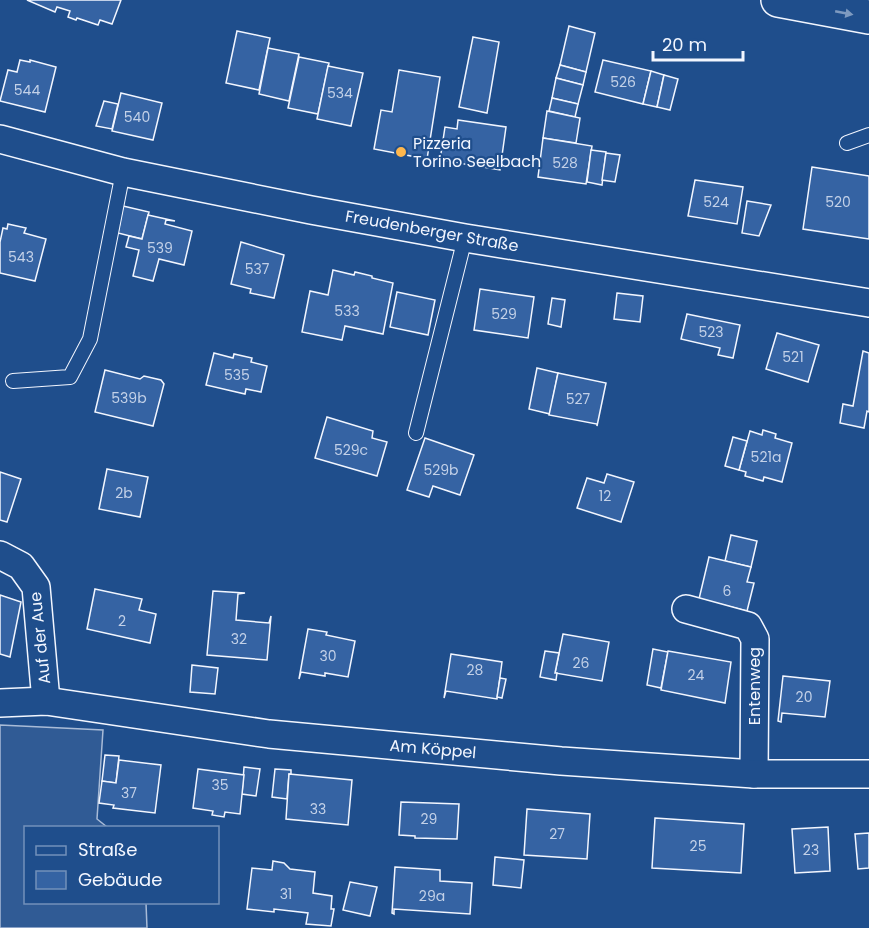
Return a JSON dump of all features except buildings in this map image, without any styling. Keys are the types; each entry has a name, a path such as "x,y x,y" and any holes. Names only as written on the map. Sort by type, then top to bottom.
{"main road":[{"path":"778,0 869,17"}],"street":[{"name":"Freudenberger Straße","path":"0,139 123,172 311,210 465,238 869,303"},
{"name":"Auf der Aue","path":"0,555 21,566 36,587 46,701"},
{"name":"Entenweg","path":"687,609 748,626 754,639 754,774"},
{"name":"Am Köppel","path":"0,703 46,701 269,734 561,761 754,774 869,774"}],"lane":[{"path":"847,143 869,135"},
{"path":"13,381 70,377 90,339 123,172"},
{"path":"416,433 465,238"}],"shaded area":[{"path":"0,725 103,730 97,819 106,826 24,826 24,904 146,904 147,928 0,928"}],"place":[{"name":"Pizzeria Torino Seelbach","path":"401,152"}]}
